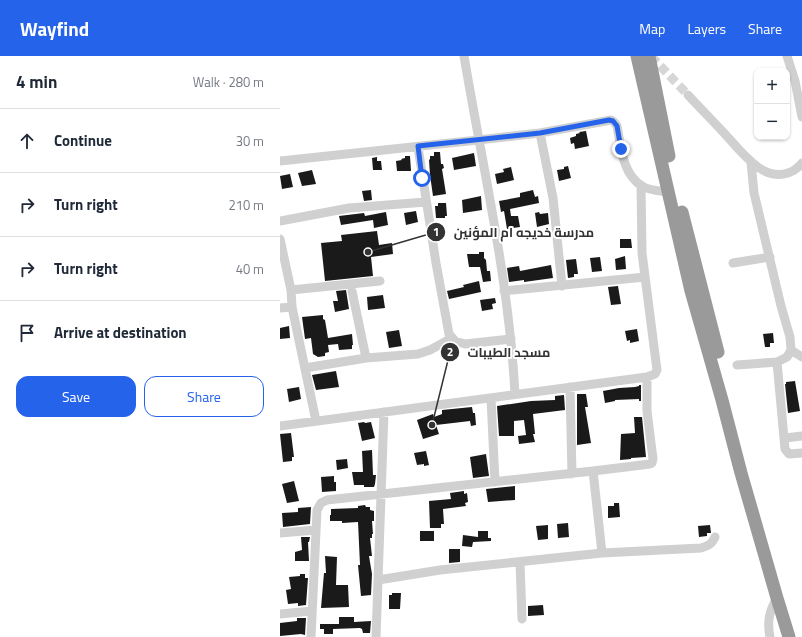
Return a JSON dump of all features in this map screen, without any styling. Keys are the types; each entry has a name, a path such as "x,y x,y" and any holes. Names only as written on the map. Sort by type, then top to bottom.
{"highway":[{"path":"637,56 693,297 789,637"},
{"path":"649,56 665,139 728,392 780,584 797,637"}],"street":[{"path":"464,56 494,222 511,339 515,394"},
{"path":"787,56 795,81 802,117"},
{"path":"688,95 751,162 766,172 775,175 782,175 795,171 802,162"},
{"path":"280,161 540,133 609,120 613,121 617,126 625,164 632,176 641,186 669,192"},
{"path":"540,133 553,198 562,286"},
{"path":"418,146 447,329 455,341 465,344 511,339"},
{"path":"737,365 777,362 786,357 791,350 790,337 781,306 753,188 751,162"},
{"path":"280,426 647,377 655,374 657,370 642,253 641,186"},
{"path":"280,221 349,208 426,202"},
{"path":"280,240 291,290 292,307 316,421"},
{"path":"733,263 770,257"},
{"path":"504,291 645,277"},
{"path":"291,290 380,281"},
{"path":"352,291 366,358"},
{"path":"280,308 292,307"},
{"path":"305,368 366,358 418,354 430,350 452,338"},
{"path":"791,350 802,357"},
{"path":"777,362 785,449 787,453 791,454 802,453"},
{"path":"311,637 317,510 319,505 324,501 650,464 652,463 653,459 647,411 647,377"},
{"path":"570,387 572,474"},
{"path":"492,398 495,482"},
{"path":"376,637 384,412"},
{"path":"785,438 802,436"},
{"path":"593,471 602,553"},
{"path":"280,533 316,530"},
{"path":"378,580 440,570 602,553 701,548 707,547 712,543 715,537"},
{"path":"520,562 522,619"},
{"path":"770,637 768,615 777,598"},
{"path":"280,614 312,611"}],"building":[{"path":"586,131 589,146 575,149 574,143 571,144 570,138 576,136 576,134 580,133 579,132"},
{"path":"434,152 440,152 441,164 443,164 444,168 442,169 446,194 433,196 429,160 430,156 434,156"},
{"path":"474,153 476,166 454,170 452,158"},
{"path":"405,156 410,156 411,171 397,171 396,161 402,160 401,159 405,158"},
{"path":"377,157 377,161 381,161 382,170 373,170 372,158"},
{"path":"568,166 571,178 559,181 557,170 564,169 564,167"},
{"path":"511,167 514,180 497,184 495,174 504,172 503,169"},
{"path":"312,170 316,184 302,186 298,173"},
{"path":"290,174 293,187 282,189 280,176"},
{"path":"371,190 372,200 364,201 362,191"},
{"path":"533,190 535,197 538,196 539,203 510,209 511,216 518,216 520,227 507,229 504,211 501,212 499,201 520,197 520,193"},
{"path":"481,196 482,210 463,213 462,200"},
{"path":"438,203 446,203 447,216 445,216 445,218 436,218 435,206 438,206"},
{"path":"416,211 418,222 406,225 404,213"},
{"path":"386,212 388,225 374,228 373,220 341,225 339,216 364,213 365,216"},
{"path":"539,212 540,214 548,213 549,224 537,227 535,213"},
{"path":"377,231 379,245 392,243 393,254 371,257 373,276 325,281 321,243 342,241 341,235"},
{"path":"620,239 631,239 632,248 620,248"},
{"path":"479,252 484,252 487,271 490,271 491,281 483,282 480,267 469,267 467,254 479,254"},
{"path":"625,256 626,269 616,270 615,259"},
{"path":"600,257 602,271 592,272 590,258"},
{"path":"576,259 578,274 574,274 574,277 568,278 566,260"},
{"path":"551,265 553,278 524,282 524,280 509,282 507,268 519,266 520,271"},
{"path":"479,281 481,292 449,299 447,291 464,287 463,285"},
{"path":"618,286 621,304 611,305 608,287"},
{"path":"346,290 349,309 335,312 333,301 338,301 336,291"},
{"path":"383,295 385,308 368,310 367,297"},
{"path":"495,298 496,303 492,304 493,309 482,311 480,300"},
{"path":"323,315 328,338 352,334 352,349 339,350 338,344 328,345 329,352 325,353 325,356 318,357 313,354 311,338 305,339 302,317"},
{"path":"289,326 290,338 280,339 280,328"},
{"path":"637,329 639,341 630,343 630,340 627,341 625,331"},
{"path":"399,330 402,346 389,348 386,332"},
{"path":"773,333 774,343 770,343 770,347 765,347 763,334"},
{"path":"336,371 339,387 316,390 312,375"},
{"path":"795,381 800,411 788,413 785,384 786,382"},
{"path":"641,385 641,401 639,401 639,399 615,400 605,403 603,391 635,387"},
{"path":"299,387 301,399 289,402 287,389"},
{"path":"577,394 586,394 588,407 585,407 591,443 577,445"},
{"path":"564,395 565,410 533,414 535,434 533,434 535,442 519,444 518,436 526,435 524,420 514,421 514,436 499,436 497,406 531,401 555,400 555,396"},
{"path":"472,407 473,413 475,413 476,425 471,426 470,421 436,425 439,434 423,439 417,420 433,414 434,417 442,414 442,410"},
{"path":"634,417 642,417 646,457 620,460 621,434 635,433"},
{"path":"371,422 375,438 362,441 358,423"},
{"path":"291,433 294,457 292,457 292,461 283,462 280,434"},
{"path":"372,450 373,475 376,475 374,487 354,485 352,472 363,472 362,451"},
{"path":"426,451 429,465 417,465 414,453"},
{"path":"486,454 489,476 473,478 470,457"},
{"path":"347,459 348,468 337,470 336,460"},
{"path":"334,476 336,491 322,492 321,477"},
{"path":"294,481 299,501 287,503 282,484"},
{"path":"515,486 515,500 488,502 486,489"},
{"path":"464,491 464,494 467,493 468,502 465,503 466,506 443,509 444,524 441,524 441,528 430,528 429,501 451,499 450,493"},
{"path":"614,503 619,503 620,517 608,518 608,506 614,506"},
{"path":"365,505 366,507 370,507 370,510 374,511 374,521 372,521 373,534 372,538 370,538 372,556 369,556 372,574 371,595 361,596 358,565 360,565 358,522 342,523 342,521 330,521 330,515 331,509 358,508 358,506"},
{"path":"311,507 310,524 283,527 282,513 298,512 298,508"},
{"path":"568,523 569,537 558,538 557,524"},
{"path":"548,525 548,539 538,540 536,526"},
{"path":"710,525 711,533 707,533 707,536 699,537 698,526"},
{"path":"420,531 434,531 434,541 420,541"},
{"path":"478,531 488,531 488,538 491,538 491,541 473,542 472,547 462,546 463,535 478,537"},
{"path":"301,537 310,537 308,542 309,561 295,561 295,552 302,550"},
{"path":"449,549 460,549 460,562 449,563"},
{"path":"325,556 337,557 336,585 348,585 349,607 321,608 324,573 326,573"},
{"path":"300,574 305,574 305,578 308,578 306,605 298,606 298,603 288,604 286,590 291,589 289,577 300,576"},
{"path":"392,593 401,593 400,609 389,609 389,595 392,595"},
{"path":"543,605 544,615 528,616 528,606"},
{"path":"339,617 354,617 354,622 371,621 370,633 363,633 362,629 360,628 333,629 333,634 324,634 324,629 320,629 320,624 339,624"},
{"path":"297,618 306,618 305,635 280,636 280,623 297,621"}],"tunnel":[{"path":"651,56 688,95"}],"place":[{"name":"مدرسة خديجه ام المؤنين","path":"368,252"},
{"name":"مسجد الطيبات","path":"432,425"}],"route":[{"path":"422,178 418,146 540,133 609,120 613,121 617,126 621,149"}]}
